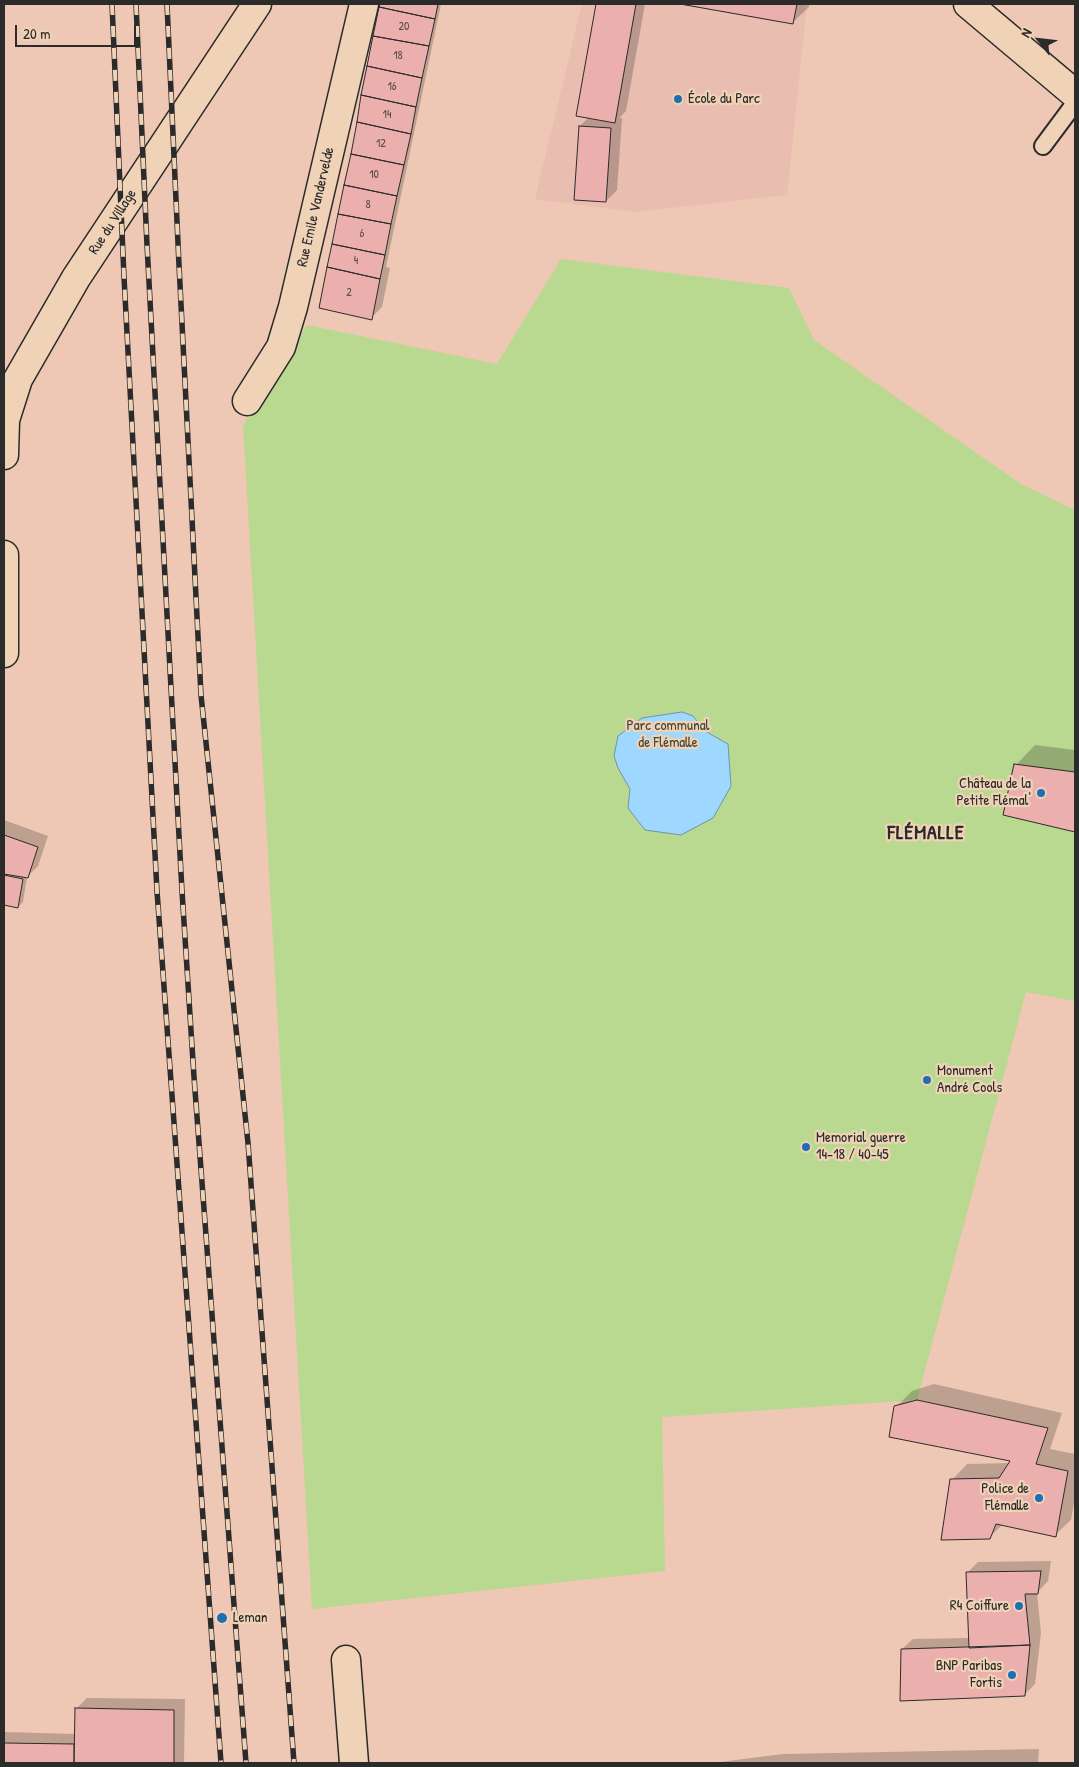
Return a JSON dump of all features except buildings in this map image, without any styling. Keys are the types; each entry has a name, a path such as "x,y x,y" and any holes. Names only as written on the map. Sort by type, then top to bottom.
{"street":[{"name":"Rue du Village","path":"4,455 5,420 18,379 23,370 76,278 257,4"},
{"name":"Rue Emile Vandervelde","path":"247,401 281,347 293,307 364,4"},
{"path":"968,4 1075,94"},
{"path":"4,555 4,652"},
{"path":"346,1660 354,1763"}],"lane":[{"path":"1043,146 1075,102"}],"shaded area":[{"name":"École du Parc","path":"582,4 807,4 787,195 635,212 535,199"}],"green space":[{"name":"Parc communal de Flémalle","path":"561,259 789,288 814,340 1021,484 1075,510 1075,1001 1026,992 917,1400 662,1417 665,1571 312,1609 243,425 307,325 497,364"}],"water":[{"path":"682,712 693,716 705,731 728,744 731,786 713,818 681,835 645,830 628,808 630,789 618,768 614,756 618,736 642,718"}],"railway":[{"path":"112,4 124,277 157,891 221,1763"},
{"path":"136,4 182,891 194,1077 246,1763"},
{"path":"167,4 201,695 248,1143 294,1763"}],"place":[{"name":"École du Parc","path":"678,99"},
{"name":"Château de la Petite Flémal'","path":"1041,793"},
{"name":"Monument André Cools","path":"927,1080"},
{"name":"Memorial guerre 14-18 / 40-45","path":"806,1147"},
{"name":"Police de Flémalle","path":"1039,1498"},
{"name":"R4 Coiffure","path":"1019,1606"},
{"name":"Leman","path":"222,1618"},
{"name":"BNP Paribas Fortis","path":"1012,1675"}],"district":[{"name":"FLÉMALLE","path":"926,834"}]}
